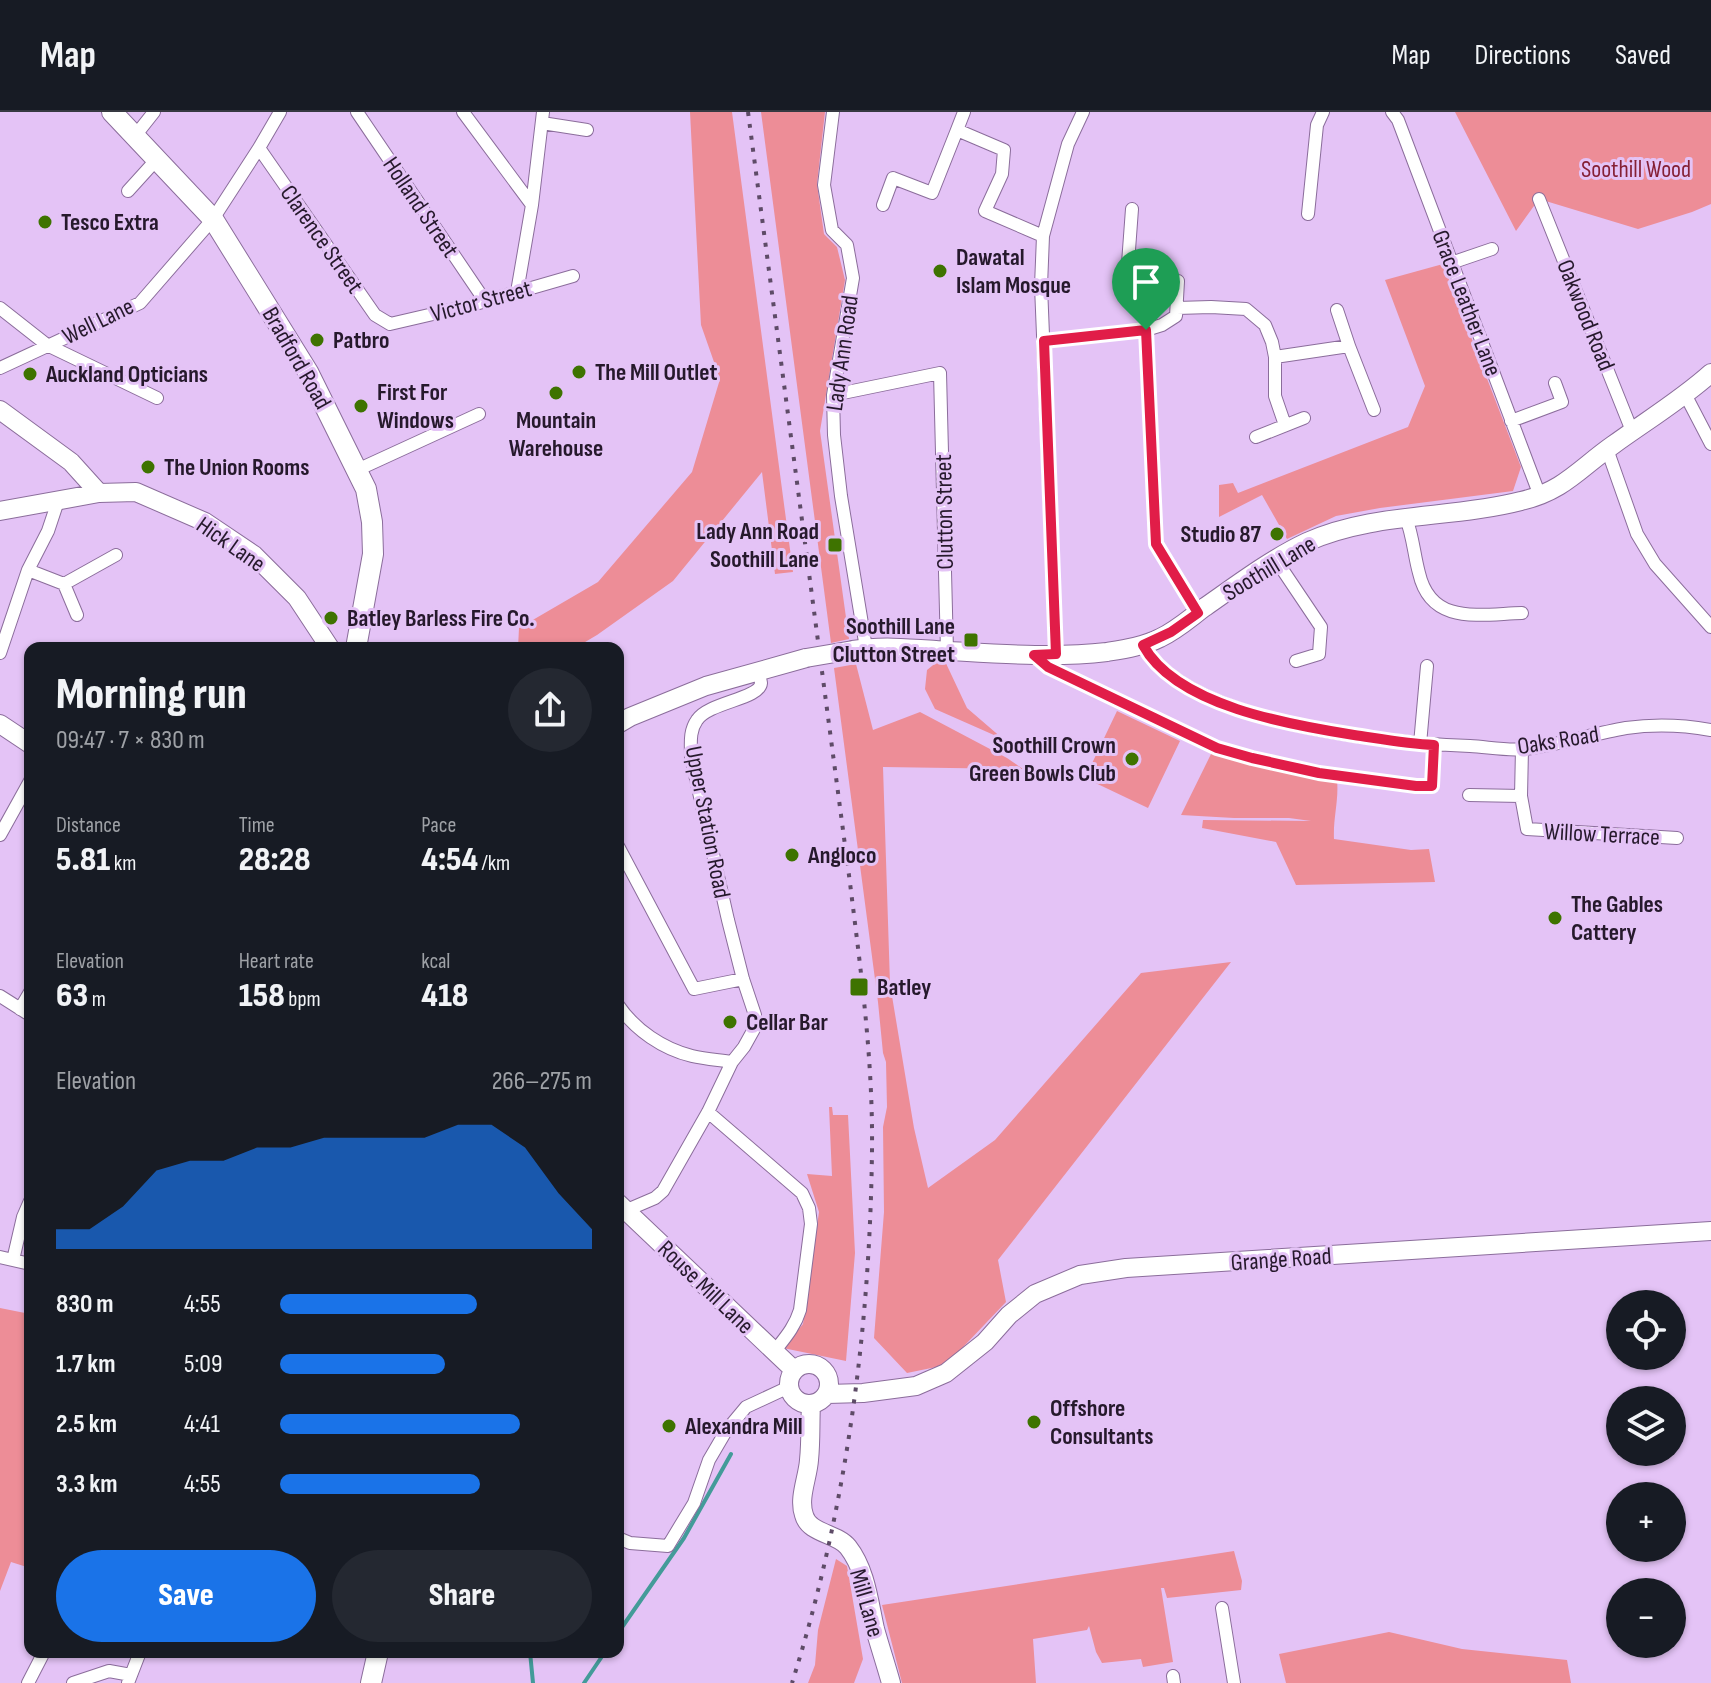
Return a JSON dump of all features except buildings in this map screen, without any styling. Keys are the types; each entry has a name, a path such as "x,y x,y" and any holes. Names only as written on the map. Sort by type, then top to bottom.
{"main road":[{"name":"Bradford Road","path":"112,112 213,219 308,372 366,489 372,522 373,554 357,642"},
{"name":"Soothill Lane","path":"624,721 706,686 806,658 859,649 904,648 1034,655 1108,652 1143,645 1171,632 1276,560 1340,530 1540,496 1567,482 1607,449 1686,396 1711,373"},
{"path":"0,410 71,462 99,493"},
{"name":"Hick Lane","path":"0,511 99,493 136,492 205,522 254,555 297,598 326,642"},
{"path":"0,724 24,740"},
{"name":"Rouse Mill Lane","path":"624,1209 774,1352 791,1379"},
{"name":"Grange Road","path":"822,1392 866,1383 889,1390 916,1386 946,1373 985,1342 1009,1315 1035,1294 1080,1275 1126,1268 1711,1231"},
{"path":"804,1364 817,1365 826,1373 822,1392 799,1402 794,1398 791,1379 804,1364"},
{"name":"Mill Lane","path":"822,1392 811,1435 803,1495 804,1516 812,1527 846,1544 857,1563 891,1683"},
{"path":"371,1683 377,1658"}],"street":[{"path":"135,136 154,112"},
{"name":"Well Lane","path":"0,368 140,303 213,219 280,112"},
{"name":"Holland Street","path":"357,112 485,301"},
{"path":"463,112 532,205"},
{"name":"Lady Ann Road","path":"833,112 824,185 832,230 847,245 853,278 833,395 834,435 859,649"},
{"path":"883,205 893,178 932,193 964,112"},
{"path":"1056,654 1041,286 1043,236 1068,144 1083,112"},
{"path":"1308,214 1317,125 1323,112"},
{"name":"Grace Leather Lane","path":"1392,112 1398,120 1540,496"},
{"path":"517,292 543,117 587,130"},
{"path":"957,130 1004,150 1002,174 985,211 1043,236"},
{"name":"Clarence Street","path":"259,148 375,315 390,324"},
{"path":"128,191 157,159"},
{"name":"Oakwood Road","path":"1539,199 1632,431"},
{"path":"1044,341 1146,330 1176,316 1178,281 1127,277 1132,209"},
{"path":"1451,263 1492,249"},
{"name":"Victor Street","path":"390,324 573,276"},
{"path":"0,308 47,345 157,398"},
{"path":"1177,308 1246,309 1265,325 1275,357 1275,396 1285,425"},
{"path":"1337,310 1374,410"},
{"path":"1146,330 1156,544 1198,613"},
{"path":"1275,357 1349,346"},
{"name":"Clutton Street","path":"833,395 940,373 947,651"},
{"path":"1511,421 1562,402 1555,383"},
{"path":"1686,396 1711,444"},
{"path":"357,470 479,414"},
{"path":"1256,437 1304,418"},
{"path":"1607,449 1637,534 1655,564 1711,627"},
{"path":"0,653 28,570 48,531 58,501"},
{"path":"1406,518 1419,577 1430,600 1456,615 1522,613"},
{"path":"64,584 116,555"},
{"path":"1276,560 1321,627 1319,654 1296,661"},
{"path":"28,570 64,584 77,615"},
{"name":"Oaks Road","path":"1143,645 1156,663 1195,692 1236,709 1295,725 1420,744 1522,749 1627,728 1664,725 1711,730"},
{"path":"1034,655 1048,667 1217,748 1265,761 1319,773 1432,786 1434,745"},
{"path":"1420,744 1427,666"},
{"name":"Upper Station Road","path":"743,979 691,757 690,737 697,719 708,710 749,696 759,689 758,670"},
{"path":"1469,795 1521,796 1522,749"},
{"path":"0,835 24,792"},
{"name":"Willow Terrace","path":"1521,796 1527,829 1677,838"},
{"path":"624,857 694,989 743,979 755,1015 754,1029 732,1062 708,1112 663,1191 655,1198 624,1206"},
{"path":"0,996 24,1011"},
{"path":"624,1014 656,1042 691,1056 732,1062"},
{"path":"708,1112 802,1193 809,1208 811,1224 800,1310 797,1320 774,1352"},
{"path":"7,1259 24,1215"},
{"path":"624,1540 668,1546 694,1503 709,1460 726,1431 746,1407 791,1379"},
{"path":"1225,1605 1234,1683"},
{"path":"28,1683 41,1658"},
{"path":"73,1683 109,1671 130,1679 138,1658"}],"green space":[{"path":"690,112 732,112 793,572 775,574 762,472 673,581 597,635 585,642 518,642 519,628 598,582 692,472 720,379 701,325"},
{"path":"761,112 825,112 817,184 824,234 837,247 845,280 820,431 849,639 831,643"},
{"name":"Soothill Wood","path":"1455,112 1711,112 1711,204 1638,229 1539,199 1516,231"},
{"path":"1443,264 1521,467 1513,491 1336,516 1287,539 1262,495 1219,517 1219,485 1233,483 1238,493 1408,427 1425,386 1385,280"},
{"path":"943,657 967,708 1003,739 935,709 925,689 927,670"},
{"path":"856,664 873,730 920,712 1023,769 883,767 890,984 914,1128 928,1188 995,1140 1141,973 1231,962 998,1260 1006,1302 946,1365 907,1373 874,1338 884,1212 886,1062 834,668"},
{"name":"Soothill Crown Green Bowls Club","path":"1117,711 1180,741 1148,808 1085,778"},
{"path":"1212,752 1337,780 1334,839 1411,850 1429,849 1435,882 1296,885 1276,842 1202,828 1203,820 1311,821 1181,815"},
{"path":"829,1107 832,1107 833,1115 848,1115 855,1253 846,1361 783,1348 803,1324 819,1212 807,1174 832,1176"},
{"path":"0,1308 24,1313 24,1566 11,1562 0,1591"},
{"path":"1234,1551 1242,1581 1241,1590 1167,1598 1164,1588 1161,1588 1173,1662 1143,1667 1141,1659 1102,1663 1089,1626 1087,1630 1033,1639 1036,1683 902,1683 882,1605"},
{"path":"836,1559 847,1566 863,1659 854,1683 808,1683 815,1665 818,1630"},
{"path":"1389,1632 1462,1649 1567,1660 1571,1683 1286,1683 1279,1654"}],"waterway":[{"path":"624,1624 684,1538 731,1454"},
{"path":"531,1658 533,1683"},
{"path":"584,1683 601,1658"}],"railway":[{"path":"748,112 854,916 866,1016 872,1116 866,1285 852,1420 827,1552 792,1683"}],"place":[{"name":"Tesco Extra","path":"45,222"},
{"name":"Dawatal Islam Mosque","path":"940,271"},
{"name":"Patbro","path":"317,340"},
{"name":"The Mill Outlet","path":"579,372"},
{"name":"Auckland Opticians","path":"30,374"},
{"name":"Mountain Warehouse","path":"556,393"},
{"name":"First For Windows","path":"361,406"},
{"name":"The Union Rooms","path":"148,467"},
{"name":"Studio 87","path":"1277,534"},
{"name":"Lady Ann Road Soothill Lane","path":"835,545"},
{"name":"Batley Barless Fire Co.","path":"331,618"},
{"name":"Soothill Lane Clutton Street","path":"971,640"},
{"name":"Soothill Crown Green Bowls Club","path":"1132,759"},
{"name":"Angloco","path":"792,855"},
{"name":"The Gables Cattery","path":"1555,918"},
{"name":"Batley","path":"859,987"},
{"name":"Cellar Bar","path":"730,1022"},
{"name":"Offshore Consultants","path":"1034,1422"},
{"name":"Alexandra Mill","path":"669,1426"}],"route":[{"path":"1146,330 1156,544 1198,613 1171,632 1143,645 1149,656 1195,692 1236,709 1295,725 1434,745 1432,786 1319,773 1217,748 1048,667 1034,655 1056,654 1044,341 1146,330"}]}
